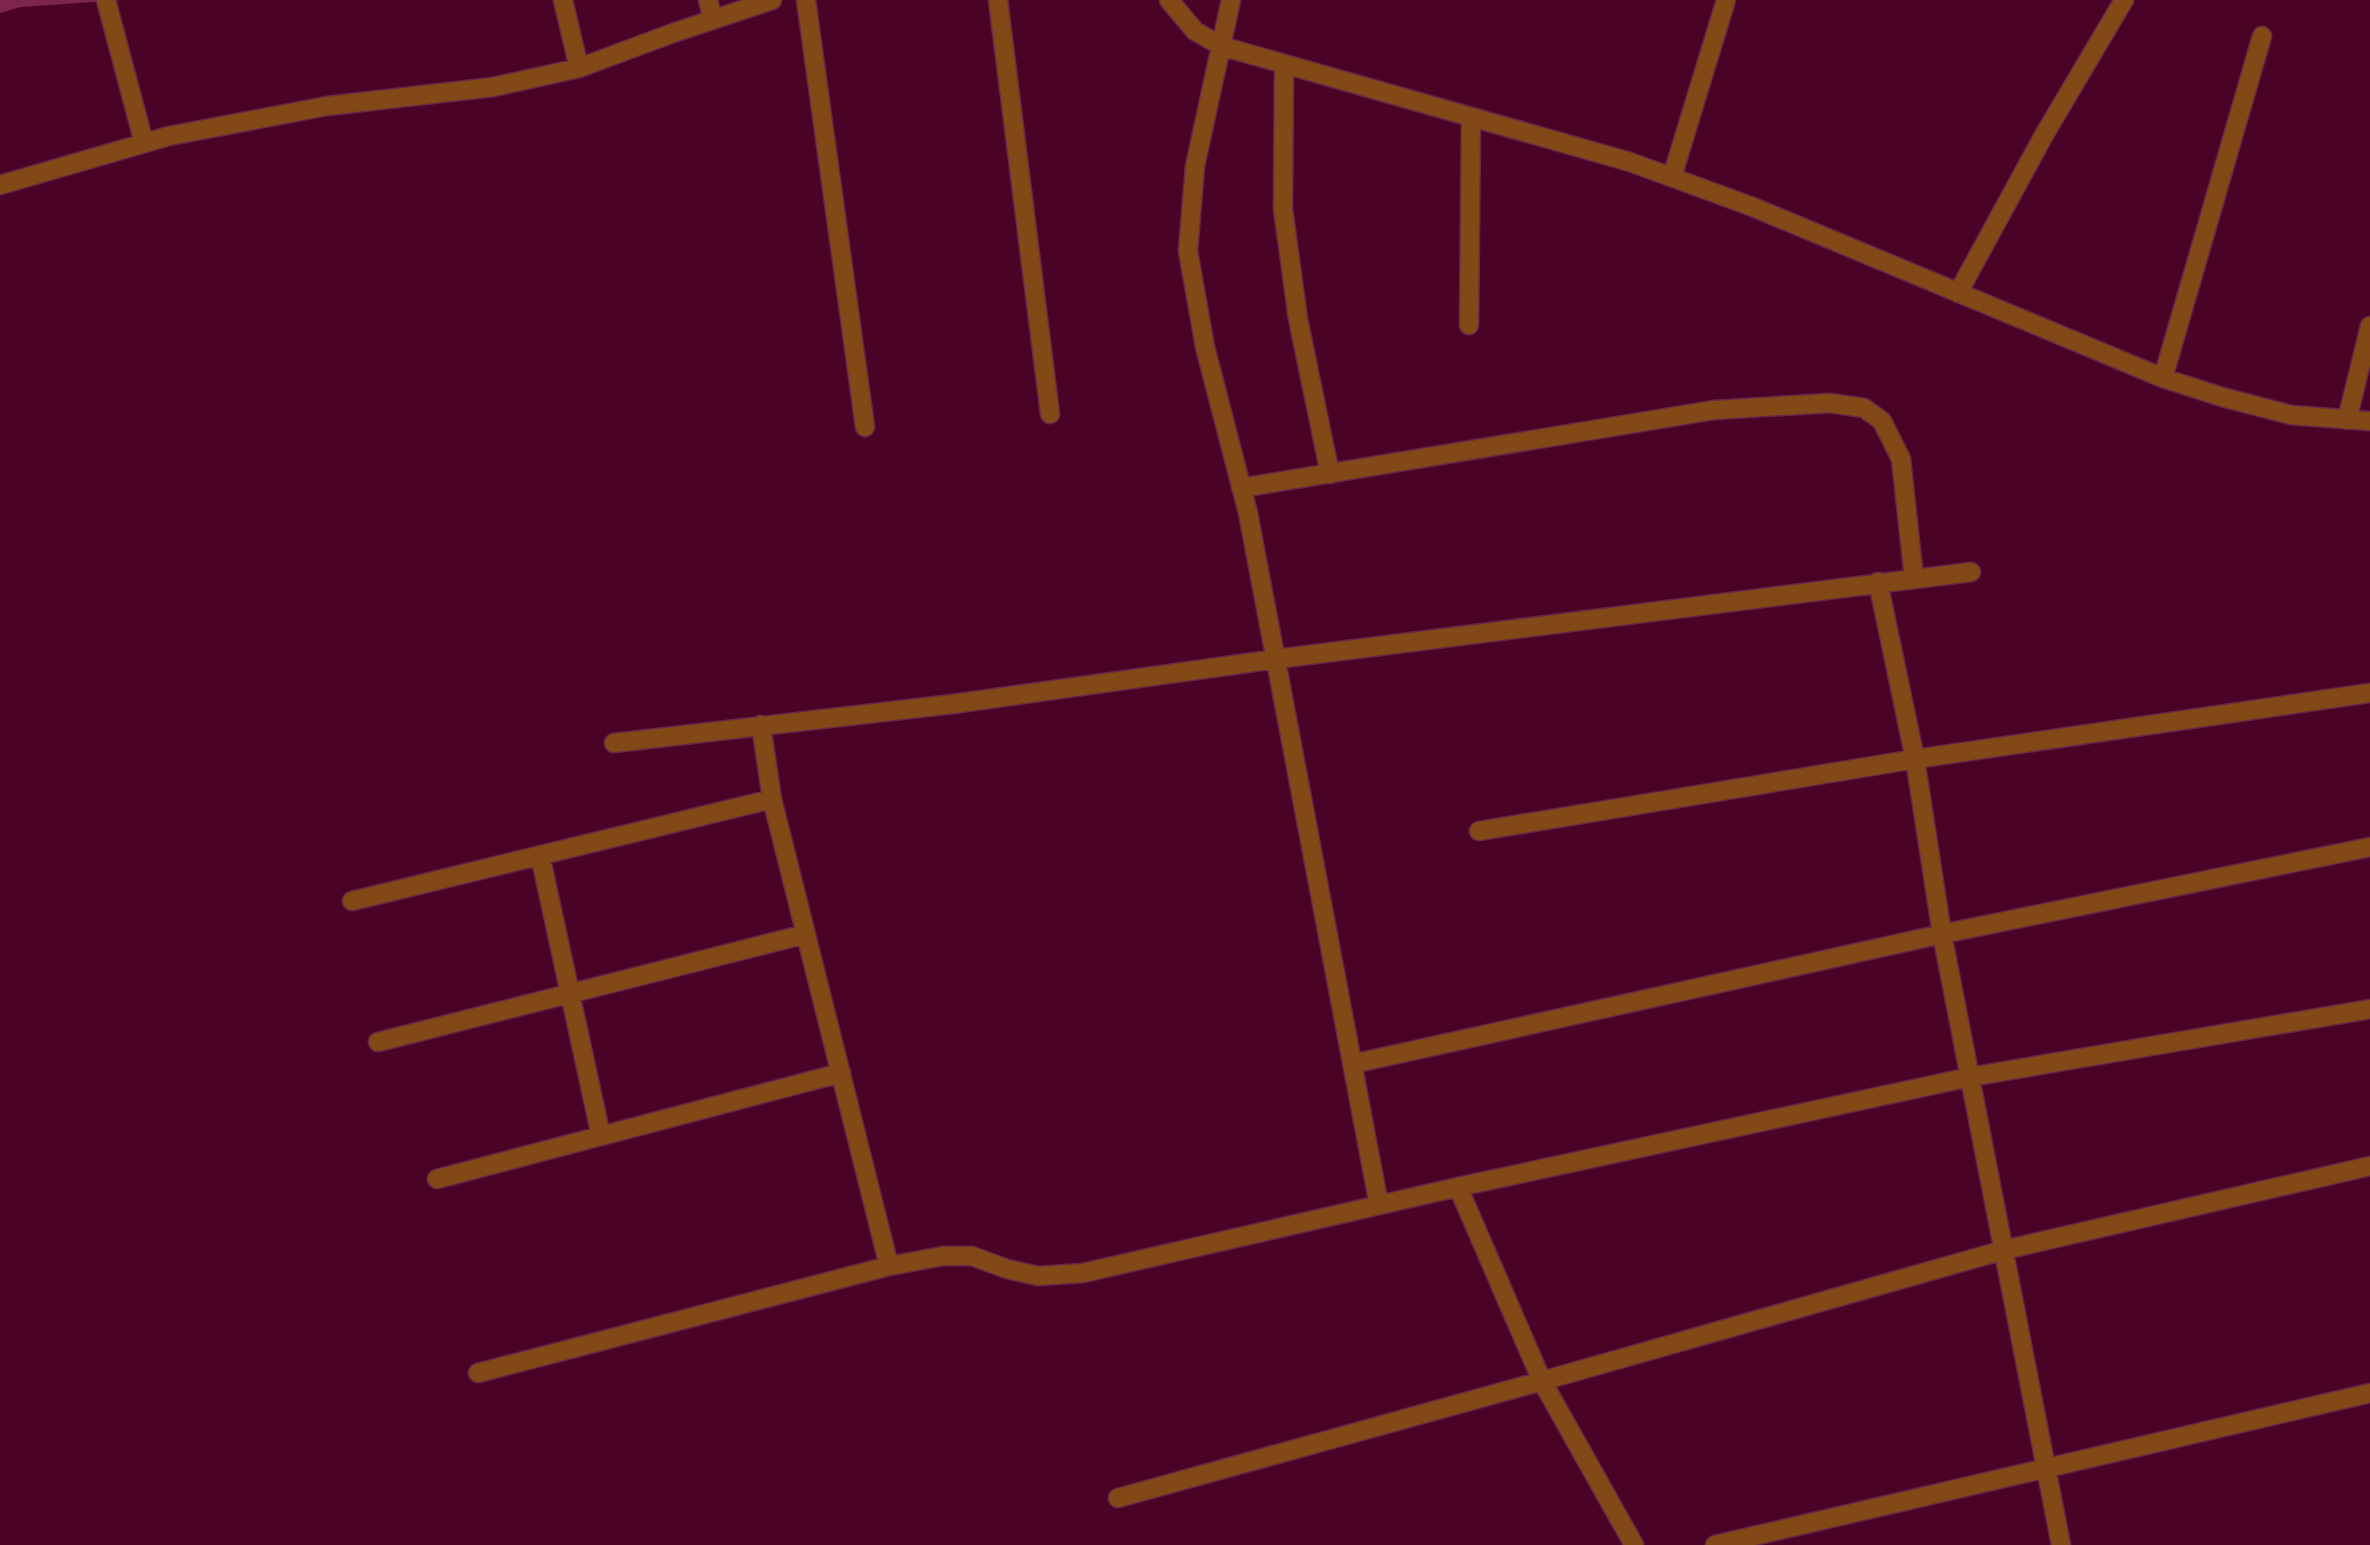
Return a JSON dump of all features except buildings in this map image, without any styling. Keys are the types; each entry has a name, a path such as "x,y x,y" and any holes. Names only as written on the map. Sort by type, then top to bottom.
{"street":[{"path":"106,0 144,143"},
{"path":"563,0 579,68"},
{"path":"708,0 713,20"},
{"path":"0,185 169,136 327,106 494,87 579,68 772,0"},
{"path":"806,0 865,426"},
{"path":"998,0 1050,414"},
{"path":"1169,0 1195,31 1221,46 1630,162 1753,207 2163,378 2222,397 2291,415 2370,421"},
{"path":"1231,0 1195,166 1188,251 1205,347 1241,488 1276,659 1379,1205"},
{"path":"1672,177 1726,0"},
{"path":"1958,293 2044,135 2124,0"},
{"path":"2163,378 2262,36"},
{"path":"1284,64 1283,208 1298,319 1330,474"},
{"path":"1469,325 1471,117"},
{"path":"2348,420 2370,326"},
{"path":"1241,488 1714,410 1830,403 1864,408 1882,421 1901,459 1914,578"},
{"path":"614,743 761,724 953,704 1276,659 1971,572"},
{"path":"1878,582 1915,759 1942,934 2061,1545"},
{"path":"1479,831 1915,759 2370,693"},
{"path":"761,724 772,799 889,1266"},
{"path":"352,901 772,799"},
{"path":"1352,1064 1942,934 2370,847"},
{"path":"540,855 601,1136"},
{"path":"378,1042 806,934"},
{"path":"478,1373 889,1266 943,1256 972,1256 1007,1269 1038,1276 1083,1273 1458,1187 1970,1077 2370,1009"},
{"path":"437,1179 841,1072"},
{"path":"1118,1498 2004,1250 2370,1166"},
{"path":"1458,1187 1542,1381 1634,1545"},
{"path":"1715,1545 2370,1393"}],"shaded area":[{"path":"0,0 122,0 21,7 0,13"}]}
